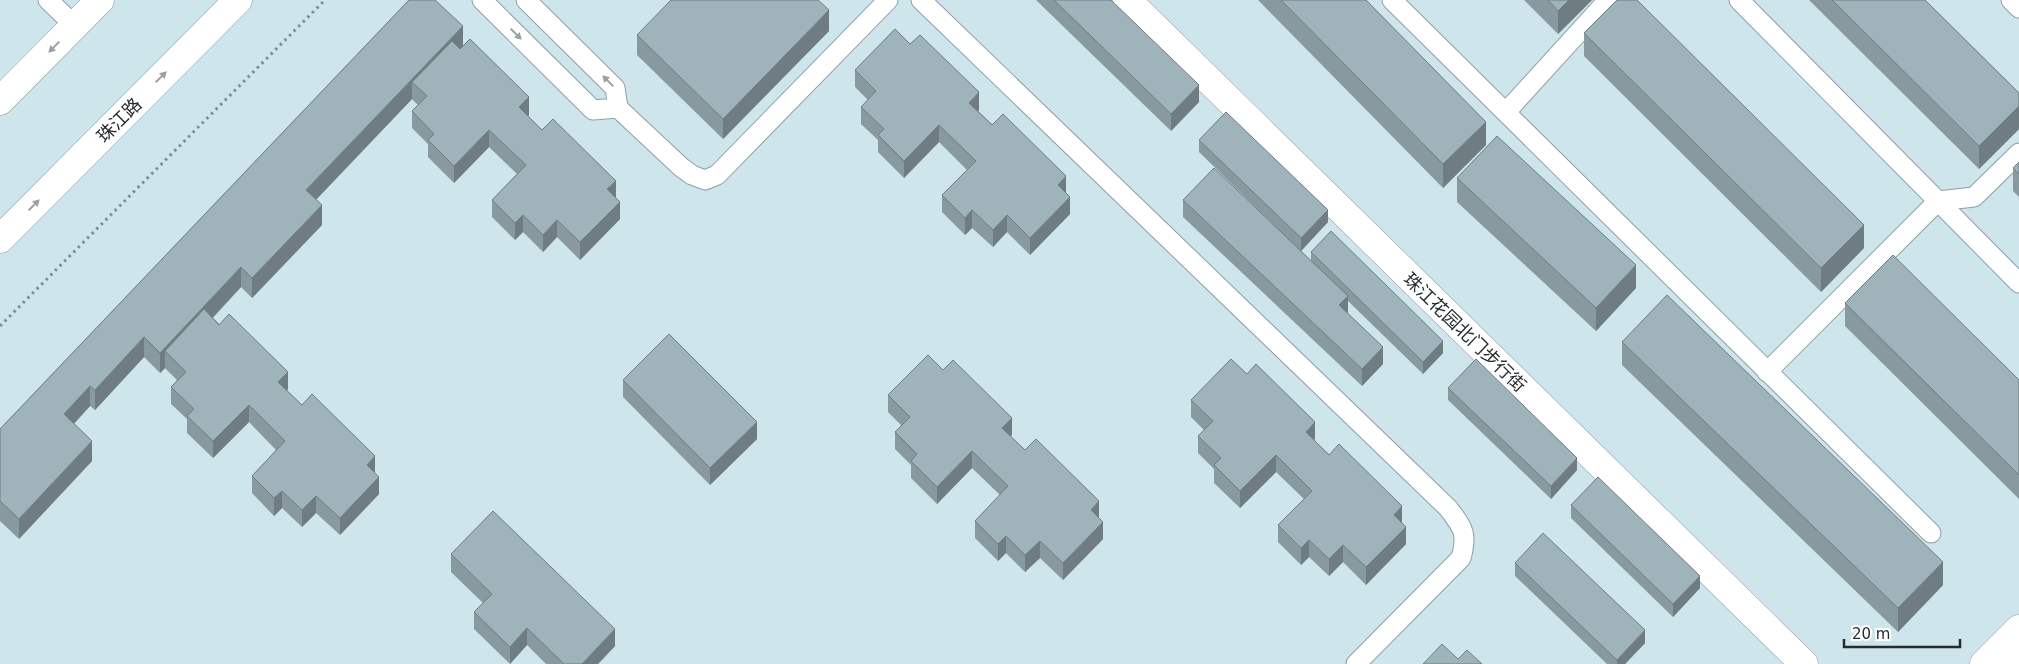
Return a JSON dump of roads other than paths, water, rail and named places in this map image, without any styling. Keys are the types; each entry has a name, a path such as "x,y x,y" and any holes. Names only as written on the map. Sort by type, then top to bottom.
{"street":[{"path":"0,102 100,0"},
{"name":"珠江路","path":"0,239 238,0"},
{"name":"珠江花园北门步行街","path":"1127,0 1804,664"},
{"path":"1984,664 2019,629"}],"lane":[{"path":"48,0 75,26"},
{"path":"482,0 593,110 618,108"},
{"path":"526,0 615,88 618,108 681,167 692,175 705,180 717,175 888,0"},
{"path":"921,0 1448,508 1461,525 1466,542 1461,558 1356,664"},
{"path":"1392,0 1931,533"},
{"path":"1506,112 1608,0"},
{"path":"1739,0 2019,283"},
{"path":"2011,0 2019,8"},
{"path":"1767,372 1938,201 1974,197 2019,154"}]}
